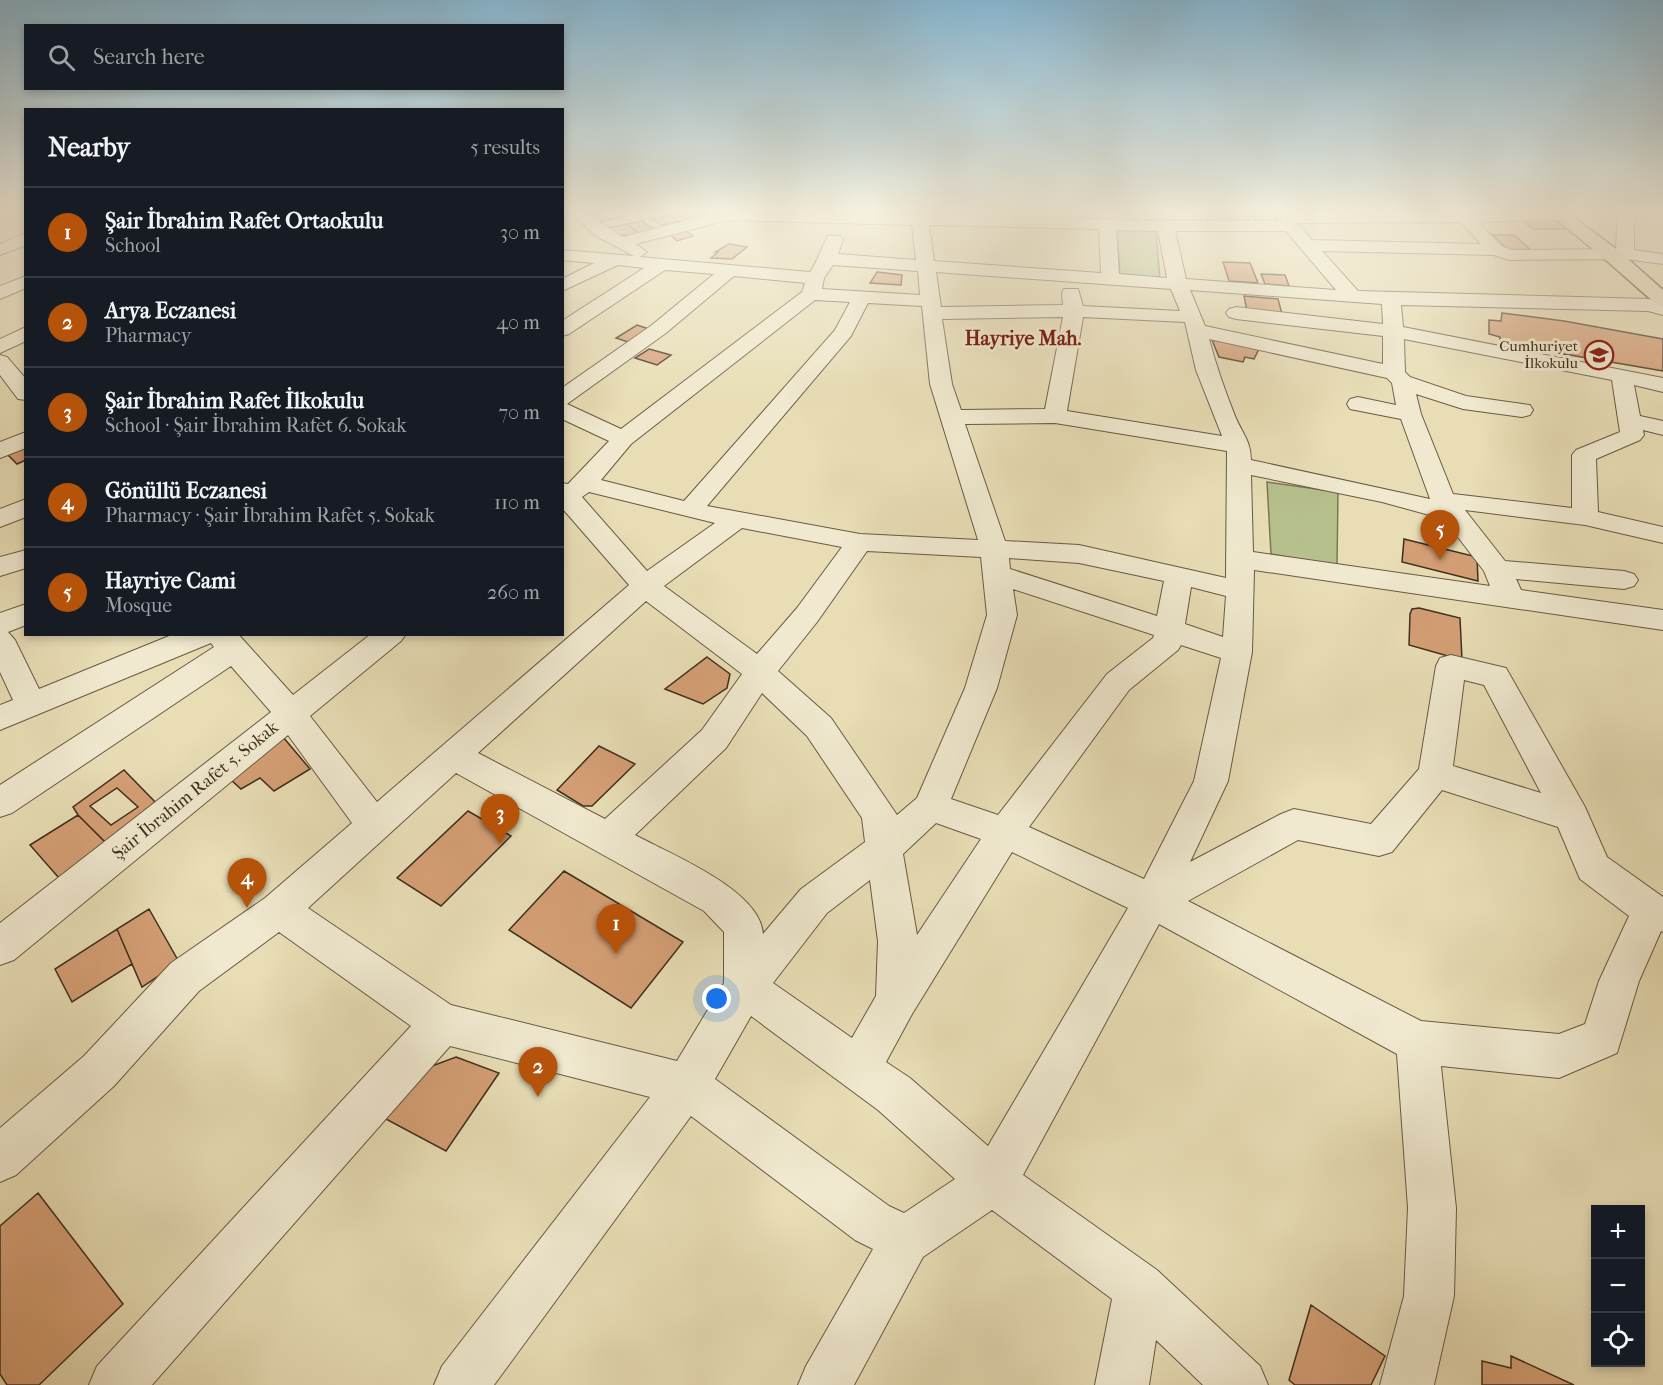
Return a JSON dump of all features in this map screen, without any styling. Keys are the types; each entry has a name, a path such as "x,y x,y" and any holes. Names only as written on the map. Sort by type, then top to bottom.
{"main road":[{"path":"1642,278 1659,294"}],"street":[{"path":"564,329 639,278"},
{"path":"564,398 659,329 721,278"},
{"path":"773,278 862,297 931,307 1074,311 1194,324 1398,377 1463,402 1522,410"},
{"path":"570,493 623,439 813,286 818,278"},
{"path":"461,1385 687,1085 745,987 814,901 884,849 930,807 981,688 1002,615 996,562 941,384 927,278"},
{"path":"1055,416 1074,311 1068,278"},
{"path":"1077,278 1390,299 1649,305 1663,309"},
{"path":"825,1385 906,1240 993,1182 1152,901 1211,781 1237,651 1240,591 1239,456 1177,278"},
{"path":"1336,278 1352,296"},
{"path":"0,293 24,281"},
{"path":"690,510 844,332 862,297"},
{"path":"1390,299 1393,310 1398,377 1410,414 1448,507 1497,569 1510,598"},
{"path":"1236,313 1393,331 1663,385"},
{"path":"0,346 24,334"},
{"path":"0,361 21,395"},
{"path":"1585,517 1584,455 1632,435 1623,376"},
{"path":"1358,404 1410,414"},
{"path":"564,411 623,439"},
{"path":"951,417 1055,416 1239,456 1385,495 1448,507 1585,517 1663,535"},
{"path":"1628,420 1663,428"},
{"path":"0,451 24,440"},
{"path":"570,493 690,510 860,542 996,562 1079,554 1179,575 1240,591"},
{"path":"570,493 645,586 760,672 819,727 879,815 898,941 897,1000"},
{"path":"0,519 24,508"},
{"path":"0,1160 99,1071 185,977 279,910 645,586 737,519"},
{"path":"608,838 714,739 760,672 807,615 860,542"},
{"path":"1240,558 1663,620"},
{"path":"0,567 24,559"},
{"path":"996,562 1096,605 1169,632 1237,651"},
{"path":"1497,569 1624,580"},
{"path":"859,1068 897,1000 1005,832 1118,682 1167,643 1179,575"},
{"path":"0,624 24,615"},
{"path":"0,718 199,636"},
{"name":"Şair İbrahim Rafet 5. Sokak","path":"0,947 388,636"},
{"path":"0,640 31,704"},
{"path":"0,803 226,642 290,713 375,827"},
{"path":"930,807 1005,832 1152,901 1417,1042 1559,1056 1602,1038 1619,981 1657,913 1593,868 1572,817 1496,676 1451,666 1435,774 1379,841 1294,824 1152,901"},
{"path":"454,756 717,899 744,926 745,987"},
{"path":"1435,774 1572,817"},
{"path":"279,910 442,1023 687,1085 872,1223 906,1240"},
{"path":"745,987 894,1094 993,1182 1139,1288 1241,1385"},
{"path":"116,1385 442,1023"},
{"path":"1407,1385 1429,1296 1432,1208 1417,1042"},
{"path":"1122,1385 1139,1288"}],"green space":[{"path":"1267,482 1338,492 1337,566 1271,554"}],"building":[{"path":"873,278 902,278 901,285 870,283"},
{"path":"1228,278 1256,278 1258,283 1229,281"},
{"path":"1262,278 1286,278 1289,286 1265,284"},
{"path":"1244,296 1278,299 1282,314 1247,311"},
{"path":"1502,313 1564,321 1663,339 1663,371 1500,343 1500,337 1489,334 1489,320 1501,321"},
{"path":"637,325 649,329 631,343 616,338"},
{"path":"1212,340 1260,347 1254,359 1245,357 1243,362 1219,357"},
{"path":"649,349 671,355 657,365 635,358"},
{"path":"24,444 24,461 17,464 5,452"},
{"path":"1404,539 1477,557 1478,581 1402,562"},
{"path":"1419,608 1460,618 1462,660 1409,645 1410,614 1412,609"},
{"path":"707,657 730,674 727,688 703,704 665,689"},
{"path":"283,737 310,769 274,791 260,778 241,789 230,779"},
{"path":"599,746 635,764 592,806 583,806 557,790"},
{"path":"124,770 158,805 107,844 73,807","holes":["117,788 138,807 111,825 90,806"]},
{"path":"468,811 511,836 441,906 397,878"},
{"path":"78,815 107,844 59,878 30,845"},
{"path":"564,871 683,942 631,1008 509,930"},
{"path":"149,909 179,962 142,987 117,929"},
{"path":"117,929 132,964 72,1002 55,969"},
{"path":"456,1057 499,1073 446,1151 384,1118 424,1069"},
{"path":"38,1193 123,1304 39,1385 7,1385 0,1374 0,1226"},
{"path":"1311,1305 1385,1356 1371,1385 1295,1385 1289,1380"},
{"path":"1511,1356 1574,1385 1482,1385 1482,1361 1511,1368"}],"place":[{"name":"Cumhuriyet İlkokulu","path":"1599,355"},
{"name":"Hayriye Cami","path":"1440,560"},
{"name":"Şair İbrahim Rafet İlkokulu","path":"500,844"},
{"name":"Gönüllü Eczanesi","path":"247,908"},
{"name":"Şair İbrahim Rafet Ortaokulu","path":"616,954"},
{"name":"Arya Eczanesi","path":"538,1097"}],"district":[{"name":"Hayriye Mah.","path":"1023,338"}]}
